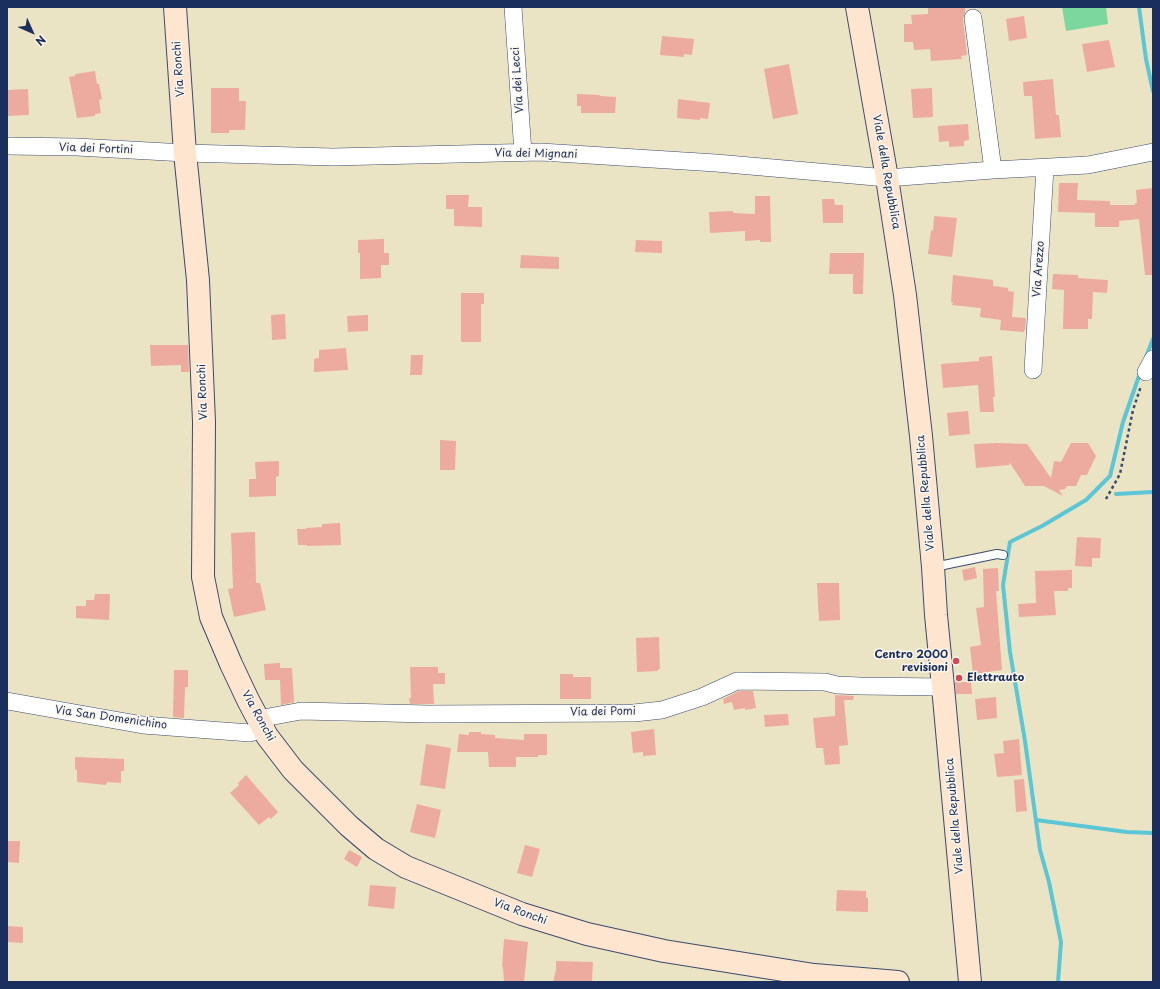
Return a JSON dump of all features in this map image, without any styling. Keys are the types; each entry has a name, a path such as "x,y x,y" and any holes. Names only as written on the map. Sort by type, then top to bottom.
{"street":[{"name":"Via Ronchi","path":"175,7 185,153 198,280 204,422 203,577 211,617 231,664 267,736 294,770 349,826 376,849 406,867 522,914 586,934 664,951 814,975 898,982"},
{"name":"Via dei Lecci","path":"513,7 523,153"},
{"name":"Viale della Repubblica","path":"856,7 887,178 906,295 921,436 970,982"},
{"path":"973,18 993,170"},
{"name":"Via dei Fortini","path":"7,146 77,147 185,153"},
{"name":"Via dei Mignani","path":"185,153 333,157 541,152 716,163 887,178"},
{"path":"887,178 1088,165 1153,152"},
{"name":"Via Arezzo","path":"1033,370 1045,168"},
{"name":"Via dei Pomi","path":"261,724 301,711 428,714 634,712 662,710 702,697 737,681 825,682 837,685 860,686 943,687"},
{"name":"Via San Domenichino","path":"7,701 142,725 250,733 261,724"}],"lane":[{"path":"933,567 997,554 1003,555"}],"path":[{"path":"1106,499 1120,474 1133,410 1149,366"}],"green space":[{"path":"1062,7 1106,7 1108,24 1066,31"}],"building":[{"path":"928,7 965,7 963,19 967,55 961,56 962,59 931,61 930,49 914,50 913,42 904,42 904,24 912,24 911,15 928,14"},
{"path":"1024,16 1027,38 1009,41 1006,19"},
{"path":"662,36 694,39 692,55 684,54 684,57 660,55"},
{"path":"1109,40 1115,67 1087,72 1082,44"},
{"path":"789,64 798,114 773,119 764,69"},
{"path":"95,71 97,84 99,84 102,99 99,100 101,113 95,114 95,116 77,118 69,77 75,76 75,74"},
{"path":"1053,79 1056,115 1059,115 1061,137 1035,139 1032,96 1024,96 1023,82"},
{"path":"211,88 239,88 239,101 246,101 245,130 229,130 229,133 211,133"},
{"path":"932,88 933,117 913,118 911,89"},
{"path":"28,89 29,115 7,116 7,90"},
{"path":"577,94 616,97 615,113 581,113 581,106 577,106"},
{"path":"678,99 710,103 708,119 700,118 700,120 677,118"},
{"path":"968,124 969,140 964,141 964,146 949,147 949,141 939,142 938,126"},
{"path":"1059,183 1078,183 1077,200 1110,201 1110,205 1135,205 1135,203 1137,203 1136,190 1153,188 1153,275 1145,275 1139,219 1119,221 1119,227 1095,227 1095,213 1058,212"},
{"path":"446,195 469,195 468,207 482,207 482,227 454,226 454,209 446,209"},
{"path":"755,196 770,196 771,242 760,242 760,240 745,241 745,231 710,233 709,212 733,211 733,213 755,214"},
{"path":"822,199 834,199 835,205 843,205 843,223 823,223"},
{"path":"934,216 957,218 952,257 928,254 931,230 933,231"},
{"path":"384,239 384,253 389,253 389,265 381,265 381,278 360,279 360,253 358,253 358,240"},
{"path":"636,240 662,241 662,253 635,252"},
{"path":"830,253 864,253 863,294 853,294 853,274 829,274"},
{"path":"521,255 559,257 559,269 520,268"},
{"path":"1053,274 1078,275 1078,278 1108,280 1107,293 1093,292 1092,319 1088,319 1088,329 1063,329 1064,290 1052,289"},
{"path":"953,275 993,280 993,286 1008,288 1008,291 1014,292 1012,317 1026,318 1024,332 1000,330 1001,320 980,317 981,308 952,305"},
{"path":"461,293 484,293 484,304 481,304 481,342 461,342"},
{"path":"285,314 286,339 272,340 271,315"},
{"path":"368,315 368,331 348,332 347,316"},
{"path":"150,345 188,345 189,372 181,372 181,365 151,366"},
{"path":"346,348 348,370 314,372 314,359 319,358 319,350"},
{"path":"411,355 423,355 422,375 410,375"},
{"path":"992,356 995,397 993,397 994,412 980,412 978,385 943,388 941,364 979,361 979,357"},
{"path":"968,411 970,434 949,436 947,413"},
{"path":"440,440 456,441 455,470 440,470"},
{"path":"1071,443 1088,443 1096,456 1087,475 1081,475 1076,486 1067,486 1065,489 1059,490 1063,496 1044,486 1025,486 1010,463 1009,465 976,468 974,444 1027,444 1051,478 1054,461 1061,462"},
{"path":"279,461 279,476 276,477 276,496 249,497 249,479 256,479 255,462"},
{"path":"340,523 341,545 298,545 297,529 322,527 322,524"},
{"path":"255,532 256,583 260,583 266,610 234,617 228,589 233,588 231,533"},
{"path":"1077,537 1101,538 1100,558 1092,558 1092,567 1075,566"},
{"path":"975,567 977,578 964,581 962,570"},
{"path":"998,568 999,591 996,591 1002,670 973,674 970,647 981,645 976,608 984,607 983,569"},
{"path":"1072,570 1072,588 1068,588 1068,591 1054,591 1056,615 1019,617 1018,604 1036,603 1035,571"},
{"path":"817,583 839,583 840,620 819,621"},
{"path":"95,594 110,594 109,620 76,618 76,606 86,606 86,600 94,600"},
{"path":"659,637 660,669 658,669 658,671 637,672 636,638"},
{"path":"280,663 280,668 292,668 294,702 281,705 280,680 265,680 264,664"},
{"path":"410,667 438,667 438,673 445,673 445,684 433,684 434,704 410,704"},
{"path":"174,670 188,670 188,687 185,687 184,718 173,717"},
{"path":"560,674 573,674 573,677 591,677 591,699 560,699"},
{"path":"955,682 971,682 972,694 956,694"},
{"path":"739,691 753,691 756,708 734,710 732,702 724,704 723,699"},
{"path":"835,695 854,696 853,700 844,700 848,745 839,746 840,764 825,765 823,748 816,748 813,718 835,716"},
{"path":"996,697 997,718 977,720 975,699"},
{"path":"788,714 789,725 765,727 764,715"},
{"path":"654,729 656,755 643,756 643,752 633,753 631,732"},
{"path":"469,732 481,732 481,734 495,735 495,738 524,740 524,734 547,734 547,755 538,755 538,757 516,757 516,767 489,767 488,752 457,752 459,734 469,735"},
{"path":"1019,739 1022,775 997,777 994,754 1004,753 1003,741"},
{"path":"426,744 451,748 445,789 420,785"},
{"path":"75,757 124,759 124,771 121,771 121,783 107,782 106,785 77,782"},
{"path":"246,775 278,812 271,819 269,817 259,825 230,793 239,785 238,783"},
{"path":"1024,779 1027,811 1016,812 1014,780"},
{"path":"417,804 441,810 435,838 410,832"},
{"path":"7,841 20,841 19,863 7,862"},
{"path":"525,845 540,849 532,877 517,873"},
{"path":"349,850 362,857 357,867 344,859"},
{"path":"370,885 396,887 394,909 368,906"},
{"path":"837,890 866,891 866,898 868,898 868,912 836,911"},
{"path":"7,926 23,927 23,943 7,942"},
{"path":"504,939 528,942 524,982 504,982 502,967"},
{"path":"556,961 593,962 592,981 553,982 556,970"}],"waterway":[{"path":"1139,7 1146,59 1153,91"},
{"path":"1146,357 1153,339"},
{"path":"1058,982 1061,942 1049,882 1040,850 1025,741 1010,652 1003,585 1010,542 1042,526 1086,500 1110,476 1123,422 1140,373"},
{"path":"1116,494 1153,492"},
{"path":"1036,820 1127,832 1153,833"}],"place":[{"name":"Centro 2000 revisioni","path":"956,661"},
{"name":"Elettrauto","path":"959,678"}]}
